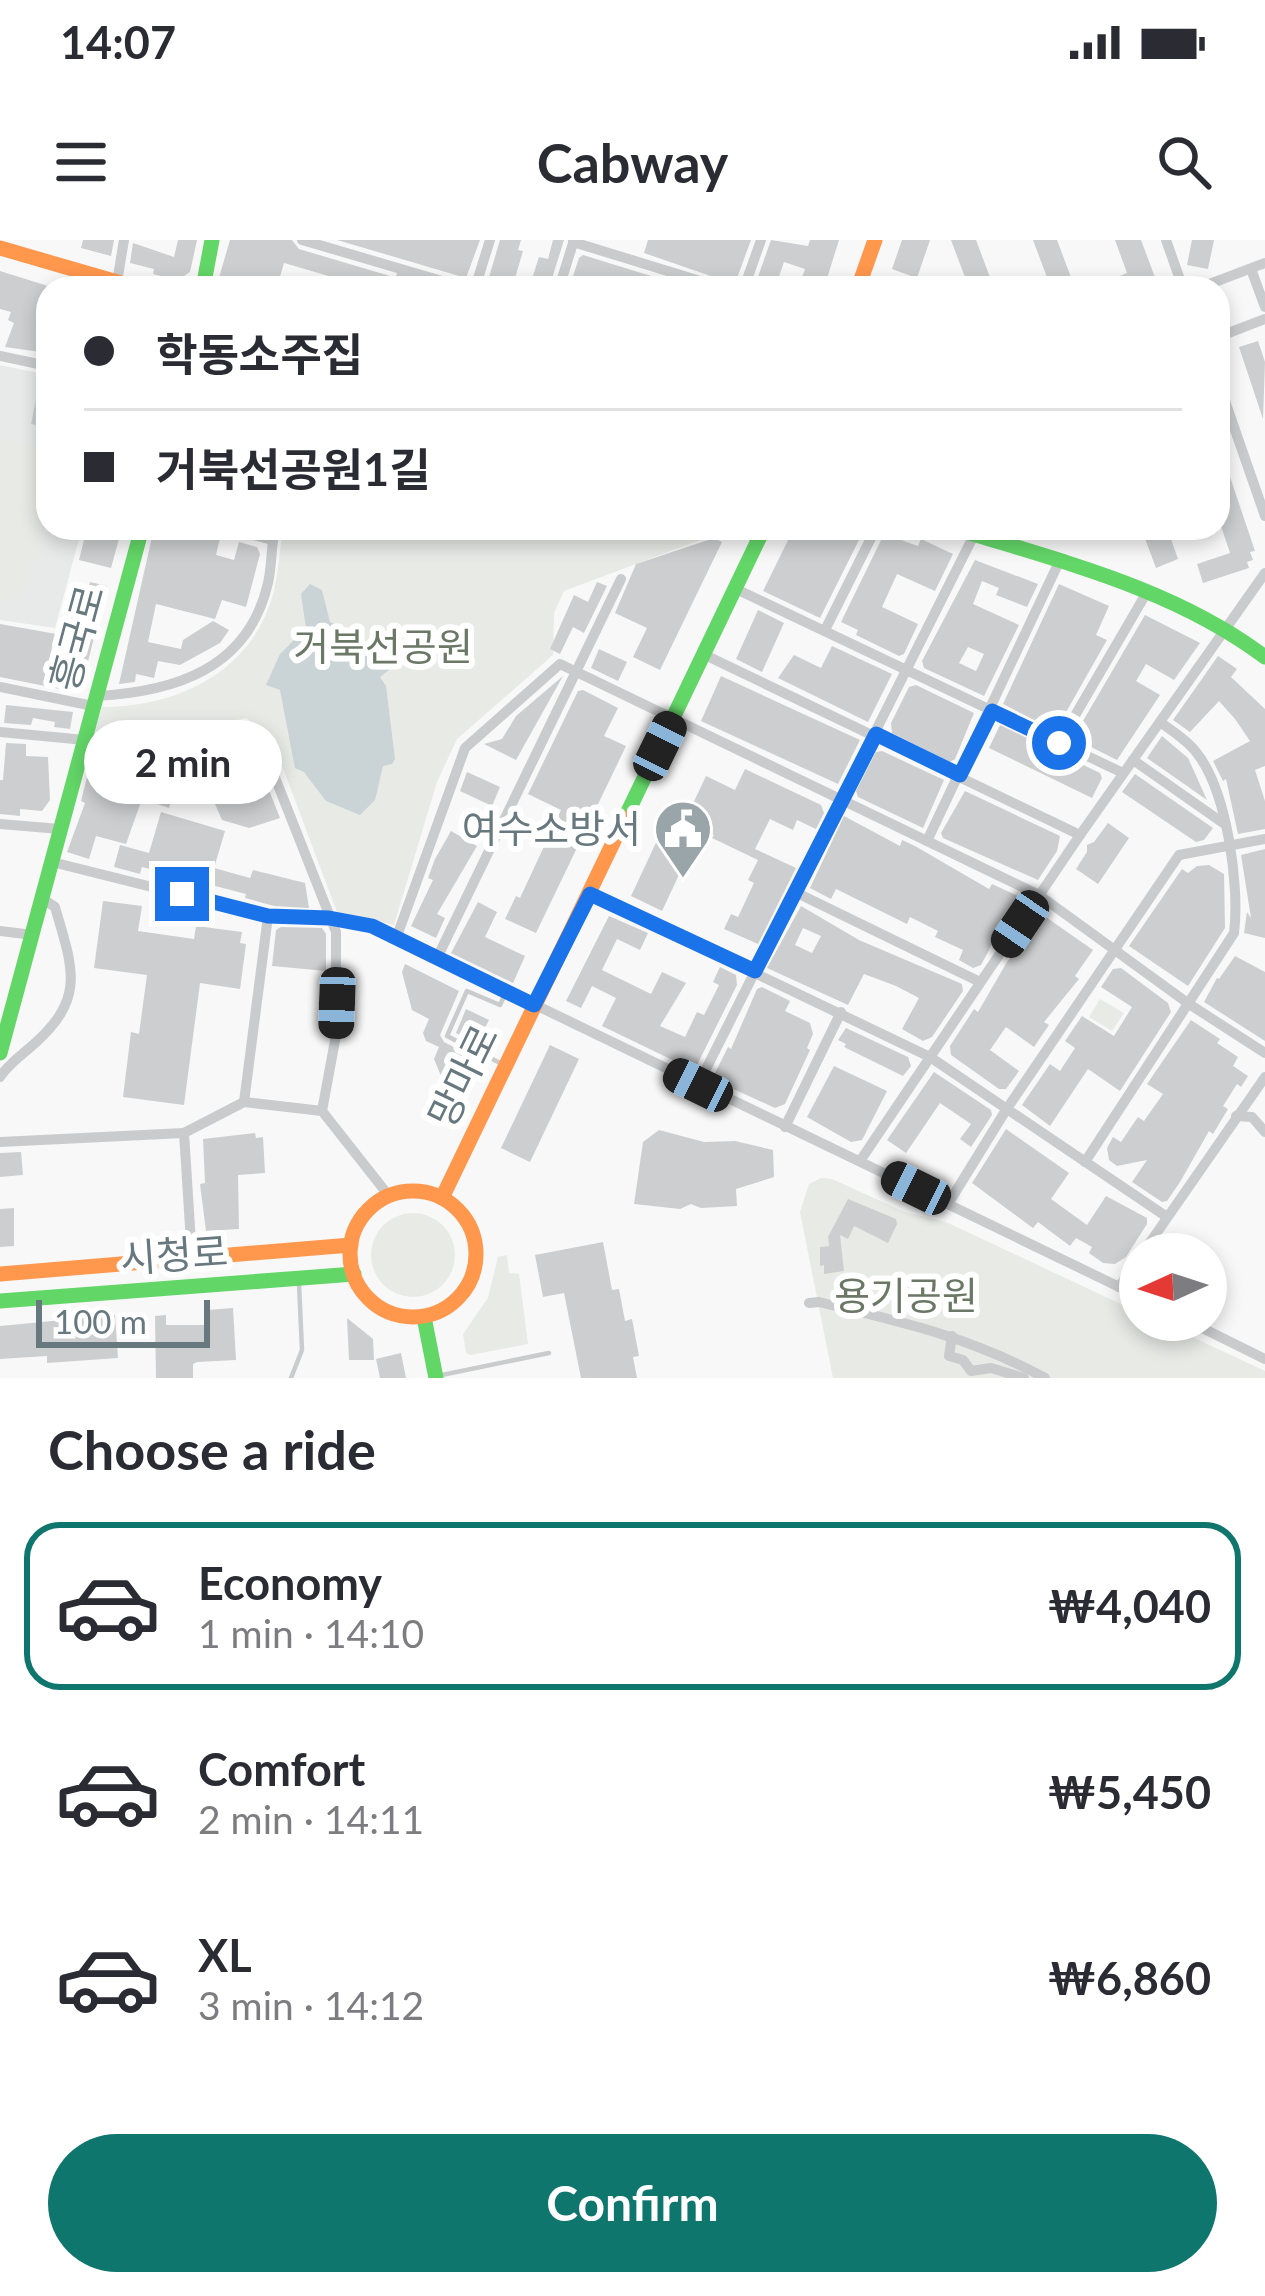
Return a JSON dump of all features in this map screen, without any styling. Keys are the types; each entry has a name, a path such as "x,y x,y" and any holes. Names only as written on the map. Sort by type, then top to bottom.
{"street":[{"path":"118,276 124,240"},
{"path":"205,276 212,240"},
{"path":"302,240 424,276"},
{"path":"480,276 490,240"},
{"path":"748,276 761,240"},
{"path":"862,276 874,240"},
{"path":"1166,240 1179,276"},
{"path":"564,276 574,241 685,276"},
{"path":"0,248 96,276"},
{"path":"1230,276 1265,263"},
{"path":"1251,268 1265,307"},
{"path":"401,276 403,270"},
{"path":"1230,332 1265,319"},
{"path":"0,356 36,364"},
{"path":"1230,415 1265,516"},
{"name":"흥국로","path":"0,1053 139,540"},
{"path":"0,687 94,701 182,683 208,670 230,652 247,628 268,584 272,540"},
{"name":"망마로","path":"442,1198 758,540"},
{"path":"825,630 870,540"},
{"path":"698,1085 972,540"},
{"path":"990,540 1148,592 1224,627 1265,657"},
{"path":"927,841 1059,562"},
{"path":"860,1161 1080,835 1265,573"},
{"path":"438,956 622,579"},
{"path":"736,589 1123,773"},
{"path":"1059,743 1148,592"},
{"path":"705,655 1080,835"},
{"path":"397,936 466,748 560,664 1039,895 1189,1004 1265,1052"},
{"path":"1085,1162 1234,933 1236,894 1208,770 1195,749 1160,722"},
{"path":"77,766 247,726 257,732 336,932 336,1035 322,1111"},
{"path":"0,732 85,740"},
{"path":"1132,760 1223,824"},
{"path":"0,824 60,829"},
{"path":"948,1204 1179,855 1265,838"},
{"path":"52,862 268,916 329,918 372,926 1119,1287"},
{"path":"795,892 980,982"},
{"path":"590,894 930,1057 1167,1217"},
{"path":"0,1077 49,1030 71,994 72,966 55,907 43,899"},
{"path":"244,1102 268,916"},
{"path":"0,932 33,935"},
{"path":"785,1127 841,1012"},
{"path":"1156,1233 1265,1077"},
{"path":"0,1142 184,1133 244,1102 322,1111 389,1196"},
{"path":"1236,1116 1252,1117 1265,1132"},
{"path":"184,1133 193,1258"},
{"path":"417,1192 442,1198 470,1228 476,1264 464,1292 452,1304 424,1317 381,1309 354,1274 351,1245 364,1216 389,1196 417,1192"},
{"name":"시청로","path":"0,1274 351,1245"},
{"name":"시청로","path":"0,1300 354,1274"},
{"path":"809,1303 952,1336 1046,1378"},
{"path":"424,1317 436,1377"},
{"path":"952,1336 950,1356 963,1360 971,1371 991,1368 1024,1378"},
{"path":"1227,1340 1265,1359"}],"lane":[{"path":"505,1065 447,1036 467,991 500,1005 506,992"},
{"path":"291,1378 302,1350 298,1279"},
{"path":"436,1377 549,1353"}],"shaded area":[{"path":"0,365 36,372 36,540 79,540 55,628 0,620"},
{"path":"310,584 322,590 330,622 353,633 388,661 389,670 380,677 386,686 395,759 383,766 375,800 360,815 326,801 304,772 295,768 280,690 266,685 280,654 306,628 301,594"}],"green space":[{"path":"0,439 36,447 37,540 24,591 11,602 0,603"},
{"name":"거북선공원","path":"282,540 700,540 564,591 554,613 553,655 457,739 437,782 394,925 337,912 272,739 246,718 86,757 102,707 181,693 226,667 260,627 276,583"},
{"path":"1100,999 1124,1013 1112,1031 1089,1017"},
{"name":"용기공원","path":"832,1179 905,1212 946,1222 1119,1303 1119,1341 1201,1341 1265,1371 1265,1378 833,1378 800,1212 809,1184"},
{"path":"413,1213 443,1225 455,1255 443,1285 413,1297 383,1285 371,1255 383,1225"},
{"path":"507,1255 509,1273 519,1274 528,1344 470,1355 463,1334 488,1298 498,1257"}],"building":[{"path":"83,240 114,240 111,256 81,248"},
{"path":"178,240 197,240 190,272 184,276 153,274 154,269 130,263 133,243 174,257"},
{"path":"230,240 292,240 299,249 390,276 329,276 284,263 280,276 219,276"},
{"path":"337,240 480,240 467,276"},
{"path":"500,240 521,240 518,250 523,251 516,276 489,276"},
{"path":"553,240 564,240 553,276 533,276 539,257 548,259"},
{"path":"648,240 751,240 738,276 711,276 644,253"},
{"path":"771,240 808,246 810,240 839,240 828,276 802,276 805,269 784,262 779,276 758,276"},
{"path":"902,240 930,240 918,276 892,269"},
{"path":"951,240 976,240 990,276 964,276"},
{"path":"1033,240 1057,240 1070,276 1046,276"},
{"path":"1115,240 1141,240 1154,276 1120,276 1127,273"},
{"path":"1192,240 1214,240 1208,269 1187,265"},
{"path":"583,255 651,276 573,276"},
{"path":"0,271 36,282 36,351 5,347 14,323 8,320 11,312 0,309"},
{"path":"1258,341 1265,362 1263,419 1239,347"},
{"path":"1230,477 1255,551 1250,552 1253,560 1247,562 1249,568 1203,583 1197,564 1230,553 1226,540 1230,540"},
{"path":"84,540 119,540 111,568 79,560"},
{"path":"151,540 220,540 216,555 234,560 239,542 257,547 260,554 246,607 222,600 215,619 156,604 148,642 181,649 183,640 213,621 229,630 220,643 180,665 158,661 154,678 136,674 135,682 119,684"},
{"path":"708,540 722,542 660,670 633,657 647,628 615,613 636,564"},
{"path":"788,540 859,540 820,618 763,591"},
{"path":"881,540 918,546 923,540 953,554 935,591 897,574 882,607 918,624 904,654 899,656 856,635 858,630 841,622"},
{"path":"1146,540 1171,540 1178,559 1156,568"},
{"path":"975,560 1038,584 1027,607 996,595 999,588 982,581 973,604 1019,625 984,696 924,668 922,661","holes":["968,647 984,654 976,671 959,663"]},
{"path":"90,582 107,586 80,693 0,677 0,624 62,635 79,587 88,589","holes":["52,647 69,651 64,674 47,670"]},
{"path":"597,582 607,586 584,633 573,627 560,654 550,649 574,595 588,602"},
{"path":"1059,584 1109,606 1096,635 1107,640 1057,728 1052,729 1003,704"},
{"path":"758,610 784,623 762,672 736,659"},
{"path":"1145,615 1200,643 1174,680 1146,664 1136,681 1160,695 1117,760 1073,738"},
{"path":"832,646 892,674 868,722 778,678 794,655 821,668"},
{"path":"599,649 627,662 618,681 591,668"},
{"path":"1218,656 1237,669 1231,677 1265,709 1265,766 1255,770 1265,801 1265,829 1238,834 1226,779 1223,781 1213,761 1250,741 1235,719 1219,701 1190,732 1173,720"},
{"path":"563,676 516,760 484,744 502,739 516,716"},
{"path":"721,676 860,740 838,784 701,721"},
{"path":"916,685 974,713 950,762 892,733 891,723 909,687"},
{"path":"578,691 618,708 604,736 626,746 536,933 505,919 516,896 520,898 561,810 528,794"},
{"path":"6,705 73,712 70,729 33,718 31,725 4,723"},
{"path":"1000,725 1100,773 1092,798 989,748"},
{"path":"245,736 280,818 249,828 222,820 212,797 176,786 169,808 146,800 158,760 170,764 172,757 190,762 192,754 218,762 224,741"},
{"path":"1162,736 1188,758 1207,800 1147,758"},
{"path":"6,743 26,744 26,756 48,757 50,800 42,811 0,814"},
{"path":"876,752 944,780 923,828 858,797 856,791"},
{"path":"119,766 113,786 143,796 126,844 96,836 89,859 67,852 85,803 81,801 88,773"},
{"path":"745,769 821,805 824,813 816,829 797,820 793,830 770,819 755,849 796,868 758,944 724,929 731,914 738,917 754,883 748,880 758,860 712,838 714,835 689,822 688,814 706,776 735,790"},
{"path":"467,772 500,787 492,806 460,791"},
{"path":"1135,774 1213,828 1204,840 1196,842 1122,792"},
{"path":"965,791 1060,836 1057,851 1038,880 943,838 941,833"},
{"path":"161,812 225,831 214,868 250,878 253,870 305,883 309,908 274,906 142,867 140,874 114,867 120,845 149,853"},
{"path":"844,816 900,846 902,840 915,846 989,889 992,884 1018,896 981,965 973,968 959,960 963,950 935,937 938,931 910,917 907,924 836,889 831,899 810,888"},
{"path":"1108,823 1129,838 1098,884 1076,869 1087,845"},
{"path":"451,831 477,846 437,914 445,918 436,938 411,926 433,880 428,878 435,859"},
{"path":"661,832 692,847 662,911 631,896"},
{"path":"1265,849 1265,938 1244,933 1247,912 1251,918 1241,855"},
{"path":"1209,865 1224,874 1225,928 1188,986 1129,946 1182,869 1188,873"},
{"path":"103,901 142,906 138,931 194,939 196,926 242,932 240,943 246,944 240,989 200,983 184,1105 123,1097 131,1032 139,1034 147,975 94,968"},
{"path":"478,902 497,912 485,937 525,956 513,983 451,953"},
{"path":"801,906 859,940 962,984 963,991 932,1037 923,1041 902,1029 919,998 896,986 864,974 848,1005 767,968","holes":["803,928 821,936 812,953 795,945"]},
{"path":"1043,915 1093,950 1075,976 1079,979 1044,1022 1049,1025 1034,1047 1006,1027 990,1050 1019,1071 1006,1089 999,1089 951,1055 950,1046"},
{"path":"609,916 648,933 640,950 617,939 602,970 651,994 662,972 686,983 660,1026 685,1037 697,1012 704,1015 719,985 713,982 720,967 736,975 737,985 697,1065 689,1068 602,1026 616,998 592,986 581,1008 566,1001"},
{"path":"322,928 326,971 272,966 276,930"},
{"path":"1235,956 1265,972 1265,1041 1204,1002"},
{"path":"405,964 459,991 440,1035 444,1042 473,1057 460,1085 441,1076 434,1059 439,1047 426,1041 423,1033 429,1019 412,1010 402,972"},
{"path":"1121,968 1168,1003 1171,1012 1120,1091 1088,1069 1050,1126 1022,1105 1050,1064 1060,1071 1075,1048 1065,1041 1082,1016 1114,1036 1132,1007 1101,987 1113,969"},
{"path":"762,987 790,1001 785,1011 810,1023 813,1034 785,1104 775,1108 716,1081 715,1073"},
{"path":"466,1009 489,1020 477,1044 456,1033"},
{"path":"1191,1020 1220,1039 1217,1043 1238,1057 1233,1066 1248,1076 1241,1087 1237,1084 1213,1134 1209,1131 1180,1182 1162,1202 1132,1182 1147,1160 1117,1166 1109,1160 1107,1148 1113,1137 1121,1142 1138,1117 1144,1121 1163,1094 1147,1084"},
{"path":"846,1028 908,1057 911,1066 903,1076 844,1047 838,1040"},
{"path":"550,1045 579,1059 530,1162 501,1148"},
{"path":"834,1066 887,1091 862,1140 851,1142 807,1117"},
{"path":"934,1072 992,1115 971,1147 960,1139 971,1124 940,1103 906,1153 887,1140"},
{"path":"1006,1129 1069,1173 1051,1199 1087,1225 1106,1196 1147,1218 1147,1224 1141,1233 1119,1233 1119,1261 1103,1263 1089,1253 1092,1247 1076,1238 1070,1246 1038,1222 1033,1228 972,1183"},
{"path":"659,1130 704,1142 735,1141 773,1150 774,1177 736,1189 737,1206 691,1204 680,1209 634,1204 643,1142"},
{"path":"255,1133 256,1138 263,1137 265,1173 238,1175 239,1229 206,1231 200,1184 205,1183 203,1139"},
{"path":"21,1152 23,1175 0,1177 0,1153"},
{"path":"848,1199 896,1219 897,1224 888,1243 854,1226 848,1239 840,1235 844,1271 824,1274 820,1247 829,1246 828,1237"},
{"path":"14,1208 14,1246 0,1247 0,1209"},
{"path":"603,1242 612,1290 619,1289 625,1321 632,1319 639,1356 633,1357 637,1378 581,1378 564,1293 543,1297 535,1255"},
{"path":"233,1308 236,1360 197,1362 193,1378 156,1378 155,1316 166,1315 166,1325 208,1325 207,1310"},
{"path":"115,1315 118,1358 47,1363 47,1356 0,1359 0,1326"},
{"path":"347,1318 373,1339 374,1360 349,1360"},
{"path":"401,1353 406,1378 380,1378 376,1359"}],"traffic: fast":[{"path":"205,276 212,240"},
{"path":"0,1053 139,540"},
{"path":"625,818 758,540"},
{"path":"993,540 1155,595 1230,633 1265,657"},
{"path":"0,1301 354,1274"},
{"path":"424,1317 436,1378"}],"traffic: slow":[{"path":"862,276 875,240"},
{"path":"0,248 97,276"},
{"path":"442,1198 625,818"},
{"path":"413,1191 437,1196 457,1210 471,1230 476,1254 471,1278 457,1298 437,1312 413,1317 389,1312 369,1298 355,1278 350,1254 355,1230 369,1210 389,1196 413,1191"},
{"path":"0,1274 351,1245"}],"place":[{"name":"여수소방서","path":"683,880"}],"route":[{"path":"182,894 268,916 329,918 372,926 534,1005 590,894 755,971 876,734 960,775 992,711 1059,743"}]}
